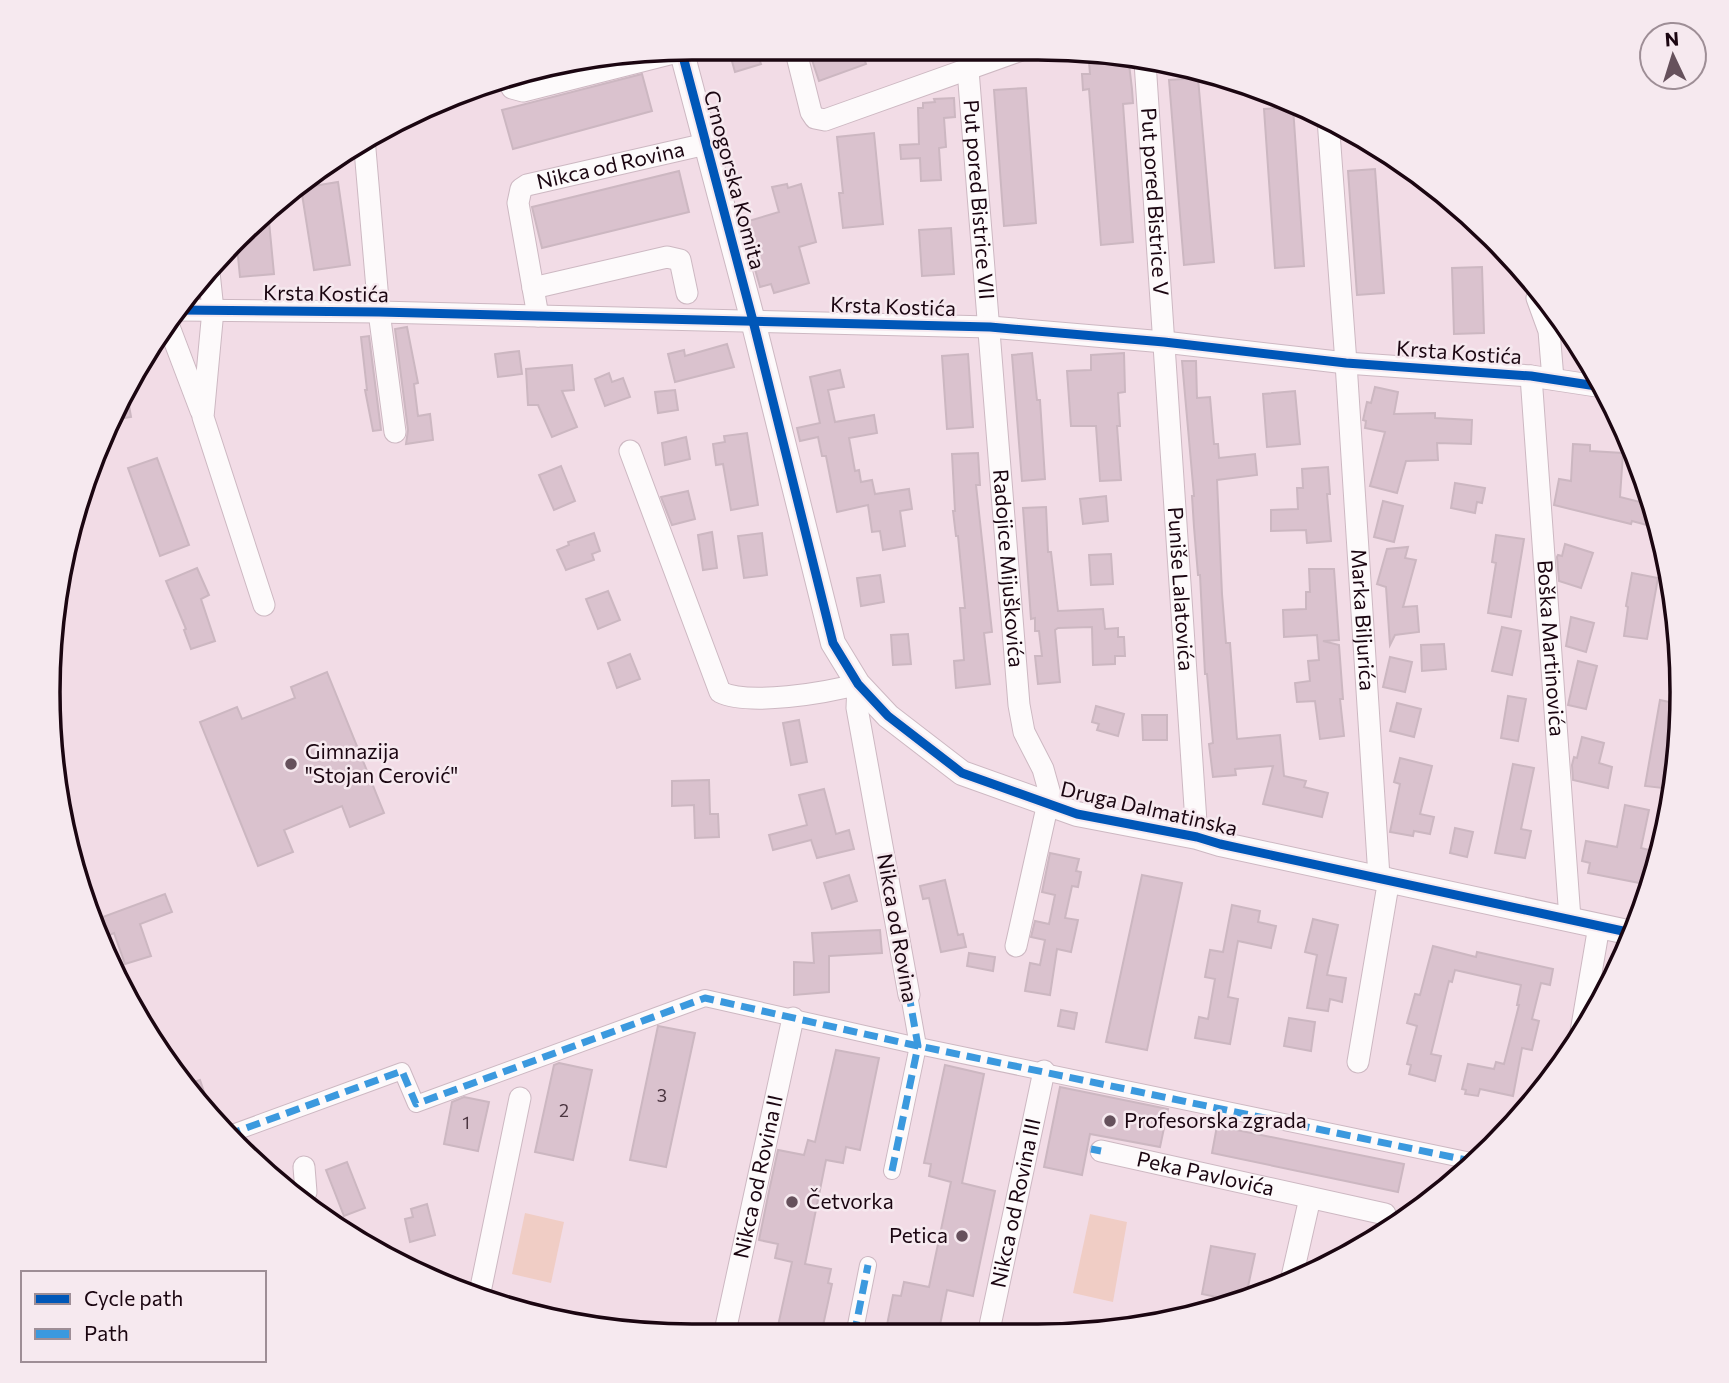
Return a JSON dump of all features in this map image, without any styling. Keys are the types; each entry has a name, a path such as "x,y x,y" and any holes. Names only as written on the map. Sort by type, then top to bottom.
{"street":[{"name":"Crnogorska Komita","path":"684,60 753,321"},
{"name":"Put pored Bistrice VII","path":"798,60 811,112 815,117 825,120 993,60"},
{"path":"511,86 523,91 632,63"},
{"name":"Put pored Bistrice V","path":"1145,69 1164,342"},
{"name":"Put pored Bistrice VII","path":"968,70 990,327"},
{"name":"Marka Biljurića","path":"1329,131 1384,878 1358,1062"},
{"name":"Nikca od Rovina","path":"538,316 518,203 521,189 527,185 706,144"},
{"path":"365,150 379,312 395,432"},
{"path":"533,288 667,257 680,260 687,293"},
{"path":"203,417 214,310 210,282"},
{"name":"Krsta Kostića","path":"188,310 990,327 1164,342 1346,363 1531,376 1590,385"},
{"path":"1542,310 1549,331 1553,379"},
{"name":"Druga Dalmatinska","path":"753,321 833,643 858,684 888,716 962,773 1077,814 1197,837 1622,931"},
{"name":"Radojice Mijuškovića","path":"990,327 1019,705 1024,732 1048,784 1049,804"},
{"path":"171,333 203,417 264,605"},
{"name":"Puniše Lalatovića","path":"1164,342 1197,837"},
{"name":"Boška Martinovića","path":"1531,376 1570,919"},
{"path":"630,451 720,692 737,698 829,692 858,684"},
{"name":"Nikca od Rovina","path":"858,684 857,708 918,1046 892,1171"},
{"path":"1016,946 1049,804"},
{"path":"1585,1008 1599,926"},
{"path":"238,1131 402,1071 416,1104 705,998 918,1046 1463,1158"},
{"name":"Nikca od Rovina II","path":"727,1324 793,1018"},
{"name":"Nikca od Rovina III","path":"990,1324 1044,1071"},
{"path":"481,1287 520,1098"},
{"name":"Peka Pavlovića","path":"1101,1151 1385,1214"},
{"path":"304,1167 306,1192"},
{"path":"1294,1268 1310,1198"},
{"path":"857,1324 868,1265"}],"shaded area":[{"path":"525,1213 564,1222 551,1283 512,1274"},
{"path":"1090,1214 1127,1222 1113,1302 1073,1293"}],"building":[{"path":"732,60 760,60 761,64 735,72"},
{"path":"812,60 864,60 866,64 819,81"},
{"path":"1089,62 1129,67 1133,103 1123,104 1133,242 1101,245 1089,89 1083,90 1082,74 1090,74"},
{"path":"642,74 652,111 513,149 502,110"},
{"path":"1169,80 1198,80 1214,262 1184,265"},
{"path":"1026,88 1036,223 1004,226 994,90"},
{"path":"954,98 955,117 944,118 946,147 939,148 941,180 921,181 920,158 901,159 900,145 919,144 918,108 923,108 923,103 935,102 934,99"},
{"path":"1279,108 1294,114 1304,266 1275,268 1264,109"},
{"path":"874,133 883,224 843,228 839,193 843,193 837,137"},
{"path":"1375,169 1384,293 1357,295 1348,171"},
{"path":"679,171 689,212 542,248 532,207"},
{"path":"338,182 350,265 314,270 302,194 312,186"},
{"path":"787,184 788,188 801,184 816,242 799,247 809,283 774,293 771,284 760,287 742,223 779,212 772,187"},
{"path":"269,222 274,274 240,277 238,253"},
{"path":"951,228 954,274 922,276 919,230"},
{"path":"1482,267 1484,333 1454,334 1452,268"},
{"path":"407,327 418,383 414,384 418,416 430,414 433,440 406,444 408,430 395,329"},
{"path":"369,336 381,430 373,431 365,390 361,337"},
{"path":"727,344 734,367 675,382 668,354 684,350 685,356"},
{"path":"519,351 522,374 498,377 495,354"},
{"path":"1032,353 1037,400 1040,400 1045,479 1022,481 1012,355"},
{"path":"1124,353 1125,392 1118,393 1120,426 1117,426 1121,480 1100,481 1096,426 1071,426 1067,371 1091,370 1091,355"},
{"path":"968,354 973,427 947,429 942,356"},
{"path":"1182,361 1196,361 1197,398 1210,397 1214,444 1218,444 1219,458 1255,454 1257,475 1217,480 1222,594 1226,643 1230,643 1237,739 1280,735 1284,776 1306,781 1304,787 1328,793 1322,817 1263,804 1273,766 1235,769 1236,775 1213,777 1209,744 1213,743 1205,674 1200,575"},
{"path":"572,365 574,390 562,391 577,427 552,437 538,405 528,405 526,369"},
{"path":"840,370 844,387 828,390 835,422 874,415 877,433 849,438 855,471 859,470 861,482 872,480 875,494 909,489 912,509 900,511 905,546 883,550 880,531 872,532 868,505 837,512 826,456 822,456 818,437 800,441 797,428 820,423 810,377"},
{"path":"609,373 612,382 623,378 630,397 605,406 595,379"},
{"path":"1375,387 1398,392 1394,414 1435,413 1435,418 1472,420 1471,444 1437,443 1438,460 1406,461 1397,493 1370,486 1385,432 1365,428 1366,421 1363,420 1367,402 1371,403"},
{"path":"675,390 678,410 658,413 655,392"},
{"path":"1295,391 1300,444 1267,447 1263,394"},
{"path":"129,405 131,417 122,418"},
{"path":"747,433 758,505 731,510 723,464 716,465 713,444 725,442 724,436"},
{"path":"686,437 690,459 665,465 662,443"},
{"path":"1573,444 1590,445 1590,451 1622,453 1620,497 1640,502 1647,525 1632,521 1631,524 1554,505 1559,479 1571,481"},
{"path":"978,453 980,485 976,485 992,632 984,633 990,684 956,688 954,661 964,660 960,608 965,608 953,511 952,454"},
{"path":"157,458 189,545 160,556 128,468"},
{"path":"561,466 575,501 554,510 539,475"},
{"path":"1328,467 1331,541 1307,543 1306,530 1271,531 1271,510 1298,509 1297,488 1303,488 1302,469"},
{"path":"1455,483 1485,488 1482,503 1477,502 1475,513 1451,508"},
{"path":"688,491 695,519 672,525 661,497"},
{"path":"1106,496 1108,521 1083,524 1080,499"},
{"path":"1383,501 1403,506 1394,542 1374,537"},
{"path":"1046,507 1048,552 1051,552 1058,611 1103,609 1105,629 1118,628 1118,637 1124,637 1125,656 1115,656 1115,664 1093,665 1092,627 1058,628 1055,630 1060,682 1038,684 1035,656 1042,656 1039,631 1035,631 1035,618 1031,619 1023,508"},
{"path":"712,532 717,568 703,570 698,535"},
{"path":"594,533 600,551 592,554 594,560 566,570 557,550 569,545 568,542"},
{"path":"762,533 767,575 744,578 738,536"},
{"path":"1496,535 1524,539 1511,617 1488,613 1496,563 1492,562"},
{"path":"1565,544 1593,553 1581,588 1559,581 1557,557 1562,556"},
{"path":"1408,547 1405,558 1416,560 1403,607 1417,606 1419,632 1395,635 1390,645 1386,587 1377,584 1387,549"},
{"path":"1111,554 1113,584 1091,585 1089,555"},
{"path":"197,568 209,595 201,599 215,641 191,649 184,630 186,629 166,581"},
{"path":"1309,569 1334,569 1339,640 1323,641 1339,645 1344,736 1320,739 1315,701 1297,702 1295,683 1310,681 1308,661 1319,660 1317,635 1284,637 1283,610 1306,609 1306,592 1310,592"},
{"path":"1632,573 1658,578 1647,639 1624,636"},
{"path":"880,575 884,602 861,606 857,578"},
{"path":"608,591 620,620 598,629 586,599"},
{"path":"1571,617 1594,623 1586,652 1566,646"},
{"path":"1502,627 1521,631 1512,675 1492,671"},
{"path":"908,634 911,664 893,665 891,635"},
{"path":"1444,644 1446,669 1422,671 1421,645"},
{"path":"630,654 640,679 617,688 608,663"},
{"path":"1390,657 1412,662 1405,692 1383,687"},
{"path":"1578,661 1597,666 1586,709 1568,705"},
{"name":"Gimnazija \"Stojan Cerović\"","path":"327,672 384,813 350,827 342,806 284,830 293,852 258,866 200,722 237,707 242,719 295,698 291,687"},
{"path":"1508,696 1526,699 1518,741 1501,738"},
{"path":"1660,700 1670,702 1662,788 1645,786"},
{"path":"1397,703 1421,709 1414,737 1390,731"},
{"path":"1096,706 1124,714 1118,736 1097,730 1099,724 1092,722"},
{"path":"1142,715 1167,715 1167,740 1143,740"},
{"path":"799,720 807,762 791,765 783,723"},
{"path":"1582,737 1604,743 1599,763 1612,767 1608,788 1573,780 1572,765 1574,757 1577,758"},
{"path":"1400,758 1432,766 1420,814 1434,817 1430,834 1414,831 1413,836 1390,832 1400,784 1394,782"},
{"path":"1513,764 1534,768 1521,829 1531,831 1525,858 1495,853"},
{"path":"709,780 710,814 718,814 719,837 695,838 694,805 672,806 672,781"},
{"path":"824,789 836,834 849,830 854,849 817,858 811,840 773,850 769,835 807,825 799,795"},
{"path":"1625,805 1649,810 1641,848 1649,850 1640,883 1588,873 1590,863 1582,861 1586,841 1617,847"},
{"path":"1455,828 1473,832 1467,857 1450,853"},
{"path":"1050,853 1079,859 1076,871 1081,872 1078,887 1072,886 1065,918 1078,920 1071,952 1057,949 1050,995 1025,991 1030,963 1040,965 1045,940 1031,937 1035,921 1049,924 1055,895 1042,892"},
{"path":"849,875 857,901 832,909 824,883"},
{"path":"1142,875 1182,883 1147,1050 1106,1042"},
{"path":"945,880 958,935 963,934 966,947 941,952 929,898 923,899 920,886"},
{"path":"165,894 172,912 140,924 151,956 125,964 114,933 109,935 102,917"},
{"path":"1232,905 1260,911 1258,922 1276,926 1271,948 1238,941 1228,997 1238,999 1230,1044 1195,1038 1199,1017 1208,1019 1215,979 1205,977 1210,950 1223,952"},
{"path":"1313,919 1338,925 1327,975 1346,978 1342,1002 1330,999 1328,1011 1307,1008 1317,955 1305,952"},
{"path":"880,930 882,953 829,956 829,992 794,995 794,962 814,963 812,933"},
{"path":"1433,946 1476,957 1477,952 1553,969 1550,985 1541,983 1532,1019 1539,1021 1532,1050 1522,1048 1513,1096 1480,1089 1478,1096 1465,1094 1466,1090 1462,1089 1468,1064 1494,1069 1496,1062 1504,1064 1519,1005 1521,985 1455,970 1452,982 1449,981 1431,1054 1441,1056 1435,1081 1409,1074 1411,1065 1407,1064 1417,1026 1407,1023 1415,994 1420,995"},
{"path":"969,953 995,957 993,971 967,966"},
{"path":"1061,1010 1077,1013 1074,1029 1058,1026"},
{"path":"1289,1018 1315,1022 1311,1051 1284,1046"},
{"path":"658,1026 695,1033 666,1167 630,1160"},
{"name":"Četvorka","path":"836,1050 879,1058 860,1150 846,1147 843,1163 826,1160 805,1264 831,1269 828,1283 832,1284 823,1324 778,1324 792,1262 775,1258 778,1244 759,1240 778,1150 804,1155 808,1140 815,1142"},
{"path":"559,1063 592,1070 573,1160 535,1152 554,1065"},
{"name":"Petica","path":"945,1065 984,1074 962,1183 995,1191 973,1296 947,1290 940,1324 887,1324 893,1295 901,1296 904,1282 929,1287 951,1182 929,1176 931,1164 924,1163"},
{"path":"200,1080 205,1094 195,1082"},
{"name":"Profesorska zgrada","path":"1060,1087 1168,1109 1160,1147 1090,1134 1082,1175 1044,1167"},
{"path":"464,1097 489,1102 478,1151 444,1144 452,1102"},
{"path":"1217,1126 1404,1164 1398,1192 1212,1153"},
{"path":"347,1162 365,1208 344,1216 326,1170"},
{"path":"427,1204 435,1235 410,1242 405,1219 413,1217 411,1209"},
{"path":"1211,1246 1255,1254 1248,1287 1217,1297 1202,1294"}],"marked path":[{"path":"892,1171 918,1046 909,995"},
{"path":"238,1131 402,1071 416,1104 705,998 909,1044 1462,1159"},
{"path":"1091,1149 1101,1151"},
{"path":"856,1324 868,1265"}],"cycle path":[{"path":"684,60 753,321 833,643 858,684 888,716 962,773 1077,814 1197,837 1622,931"},
{"path":"188,310 379,312 990,327 1164,342 1346,363 1531,376 1590,385"}],"place":[{"name":"Gimnazija \"Stojan Cerović\"","path":"291,764"},
{"name":"Profesorska zgrada","path":"1110,1121"},
{"name":"Četvorka","path":"792,1202"},
{"name":"Petica","path":"962,1236"}]}
